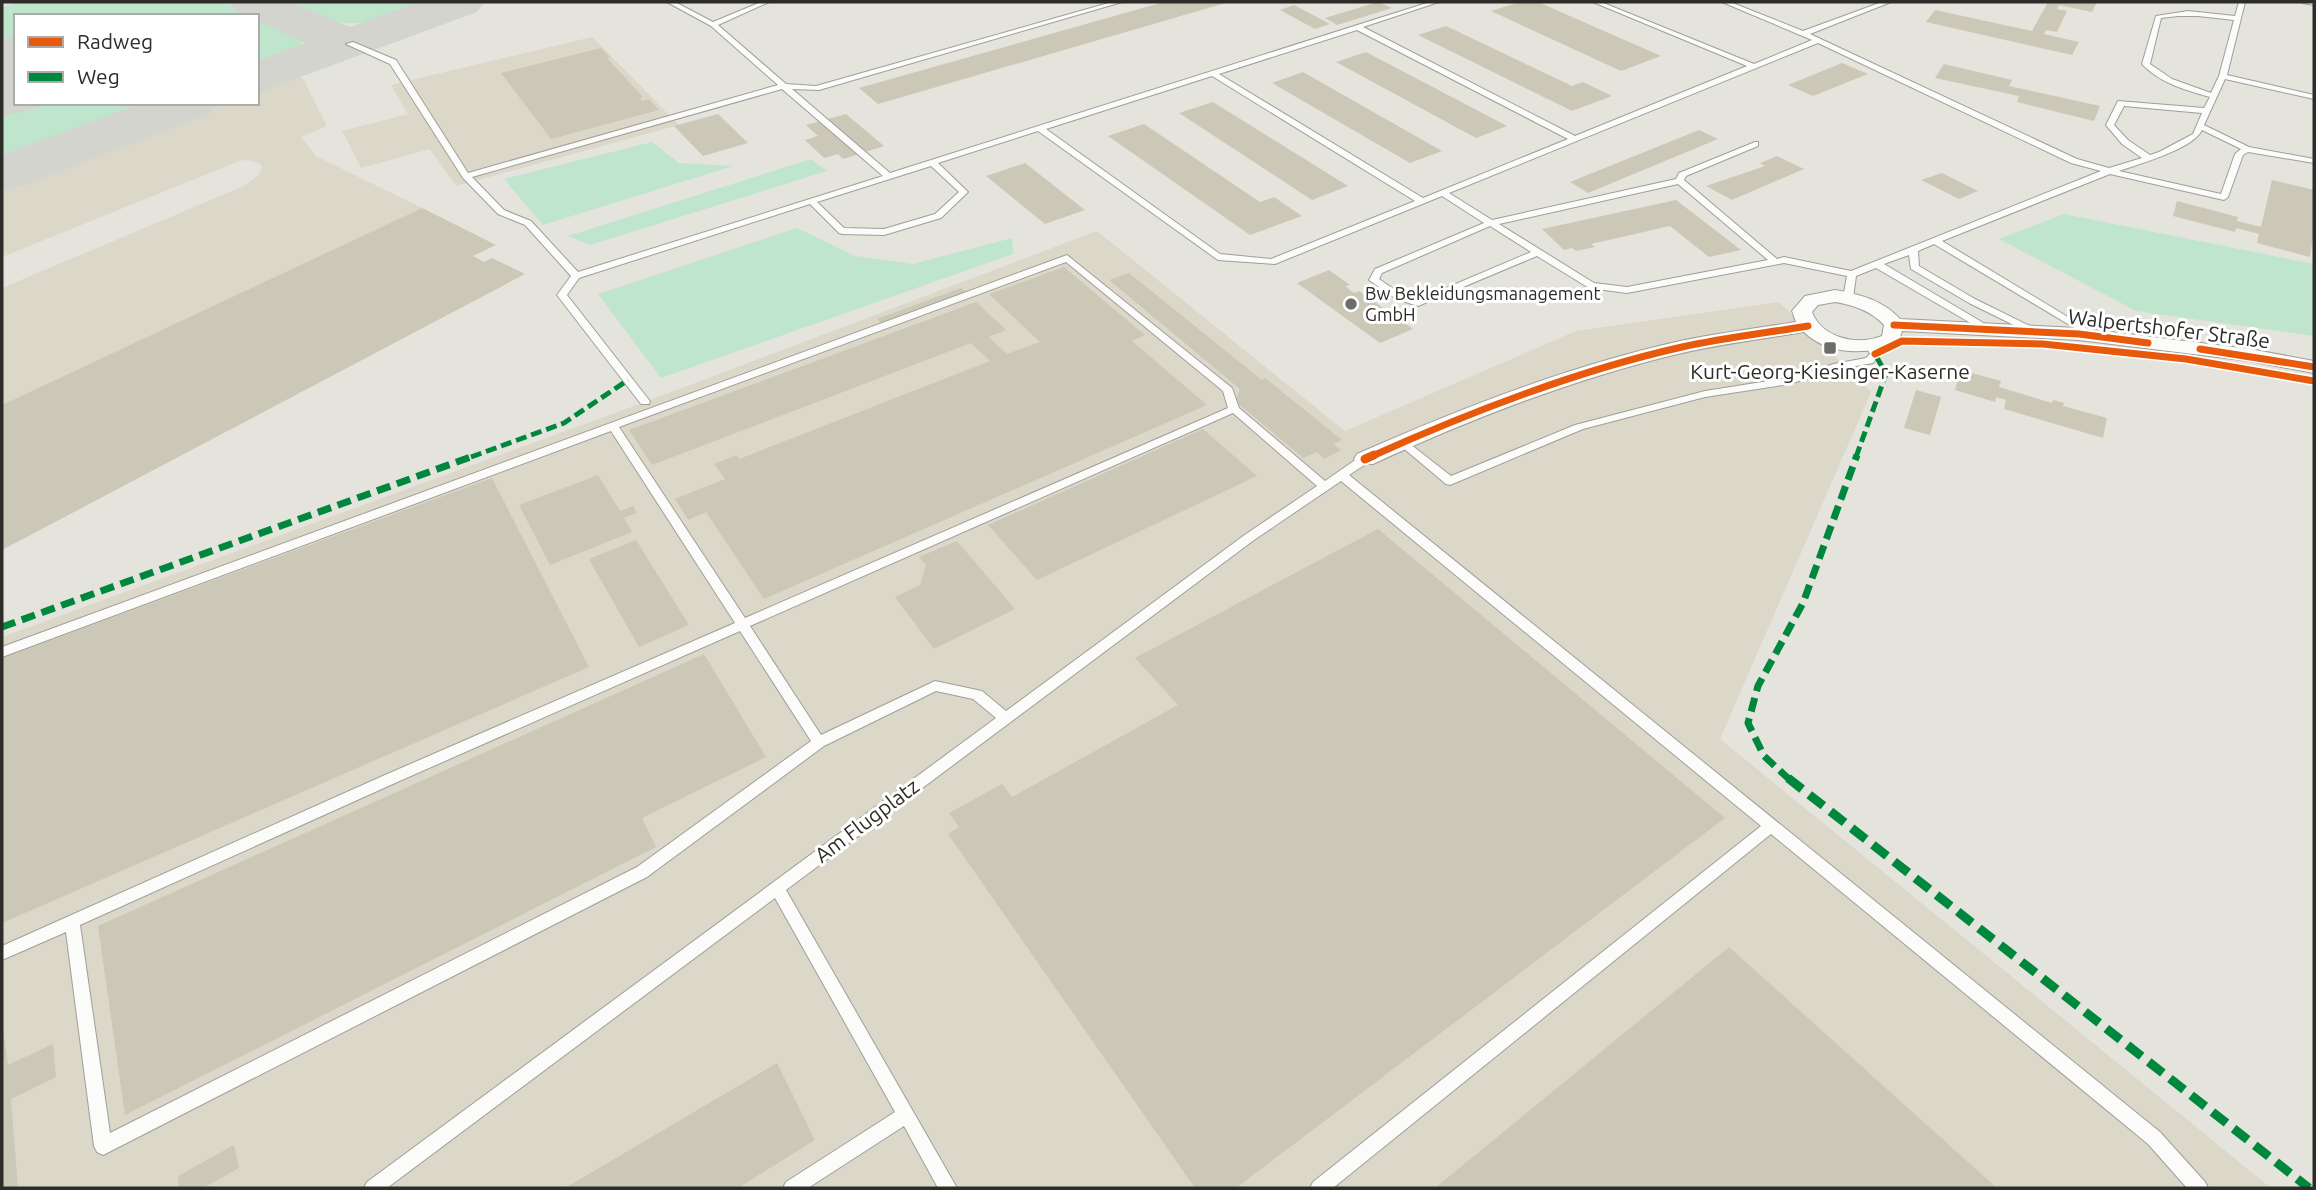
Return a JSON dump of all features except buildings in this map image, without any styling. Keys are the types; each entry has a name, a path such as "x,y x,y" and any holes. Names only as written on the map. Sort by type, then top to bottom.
{"street":[{"path":"1822,297 1848,298 1878,308 1894,325 1895,332 1891,339 1871,346 1858,346 1829,340 1808,326 1802,311 1805,304 1822,297"},
{"name":"Walpertshofer Straße","path":"1894,325 2093,336 2250,355 2314,367"},
{"path":"1365,459 1401,442 1553,384 1663,351 1808,326"}],"lane":[{"path":"670,2 713,25 888,176"},
{"path":"713,25 765,2"},
{"path":"466,176 783,86 816,88 1119,2"},
{"path":"645,402 562,295 576,276 1436,2"},
{"path":"1595,2 1753,66"},
{"path":"1725,2 1818,40 2074,160 2109,171 2224,197 2239,154 2248,149"},
{"path":"1802,34 1888,2"},
{"path":"1443,193 1592,286 1627,290 1784,260 1852,274 2109,171 2148,158 2196,135 2202,127 2206,111 2223,76 2242,2"},
{"path":"2305,2 2314,4"},
{"path":"2214,96 2181,86 2155,74 2146,64 2158,17 2169,14 2203,14 2238,19"},
{"path":"1357,27 1575,139"},
{"path":"1039,128 1218,257 1272,262 1818,40"},
{"path":"350,44 393,62 466,176 501,212 528,223 576,276"},
{"path":"1213,73 1422,201"},
{"path":"2223,76 2314,97"},
{"path":"2148,158 2125,142 2110,125 2121,103 2206,111"},
{"path":"2202,127 2248,149 2314,162"},
{"path":"1680,181 1682,174 1755,144"},
{"path":"2297,160 2314,171"},
{"path":"811,201 842,231 884,232 938,216 964,192 932,162"},
{"path":"1538,252 1418,303 1399,297 1374,280 1378,271 1491,223 1680,181"},
{"path":"1680,181 1775,262"},
{"path":"1935,241 2093,336"},
{"path":"1913,250 1914,267 1972,301 2035,332"},
{"path":"2,652 1067,258 1228,390 1234,409 1324,485"},
{"path":"1877,264 1989,330"},
{"path":"1848,298 1852,274"},
{"path":"1401,442 1450,481 1579,427 1705,394 1789,381 1838,366 1869,361 1875,354 1871,346"},
{"path":"2,953 1234,409"},
{"path":"613,426 819,743"},
{"name":"Am Flugplatz","path":"373,1188 1250,537 1365,459"},
{"path":"1340,475 2154,1138 2199,1188"},
{"path":"72,921 103,1146 642,872 819,743 935,685 977,695 1006,718"},
{"path":"1319,1188 1772,826"},
{"path":"777,888 948,1188"},
{"path":"792,1188 906,1115"}],"shaded area":[{"path":"592,37 679,125 456,186 430,149 361,168 342,131 408,114 391,85"},
{"path":"300,73 327,126 301,137 316,156 422,208 2,405 2,288 244,186 258,176 262,168 253,161 242,160 2,257 2,186 215,105 259,105 259,88"},
{"path":"1097,231 1345,431 1576,331 1779,302 1871,392 1720,739 2271,1188 2,1188 2,637 645,402"}],"green space":[{"path":"19,2 223,2 250,14 14,14 14,105 161,105 2,164 2,7"},
{"path":"279,2 440,2 383,20 339,23 306,15"},
{"path":"259,18 300,35 304,40 298,52 259,68"},
{"path":"652,142 679,163 733,166 543,225 504,179"},
{"path":"811,159 827,171 590,245 568,236"},
{"path":"2064,214 2314,264 2314,336 2136,311 1999,239"},
{"path":"797,228 855,256 913,264 1012,238 1013,254 661,378 598,294"}],"taxiway":[{"path":"252,2 349,44"},
{"path":"349,44 461,2"},
{"path":"259,77 349,44"},
{"path":"2,174 186,105"}],"runway":[{"path":"2,79 14,75"}],"marked path":[{"path":"1880,351 1875,354 1886,374 1803,603 1758,686 1748,723 1764,756 1791,781 2309,1188"},
{"path":"2,627 564,423 628,380"}],"cycle path":[{"path":"1894,325 2079,334 2148,343"},
{"path":"1365,459 1474,413 1623,363 1697,344 1808,326"},
{"path":"1875,354 1902,341 2043,344 2186,359 2314,381"},
{"path":"2200,349 2314,367"}],"place":[{"name":"Bw Bekleidungsmanagement GmbH","path":"1351,304"},
{"name":"Kurt-Georg-Kiesinger-Kaserne","path":"1830,348"}]}
